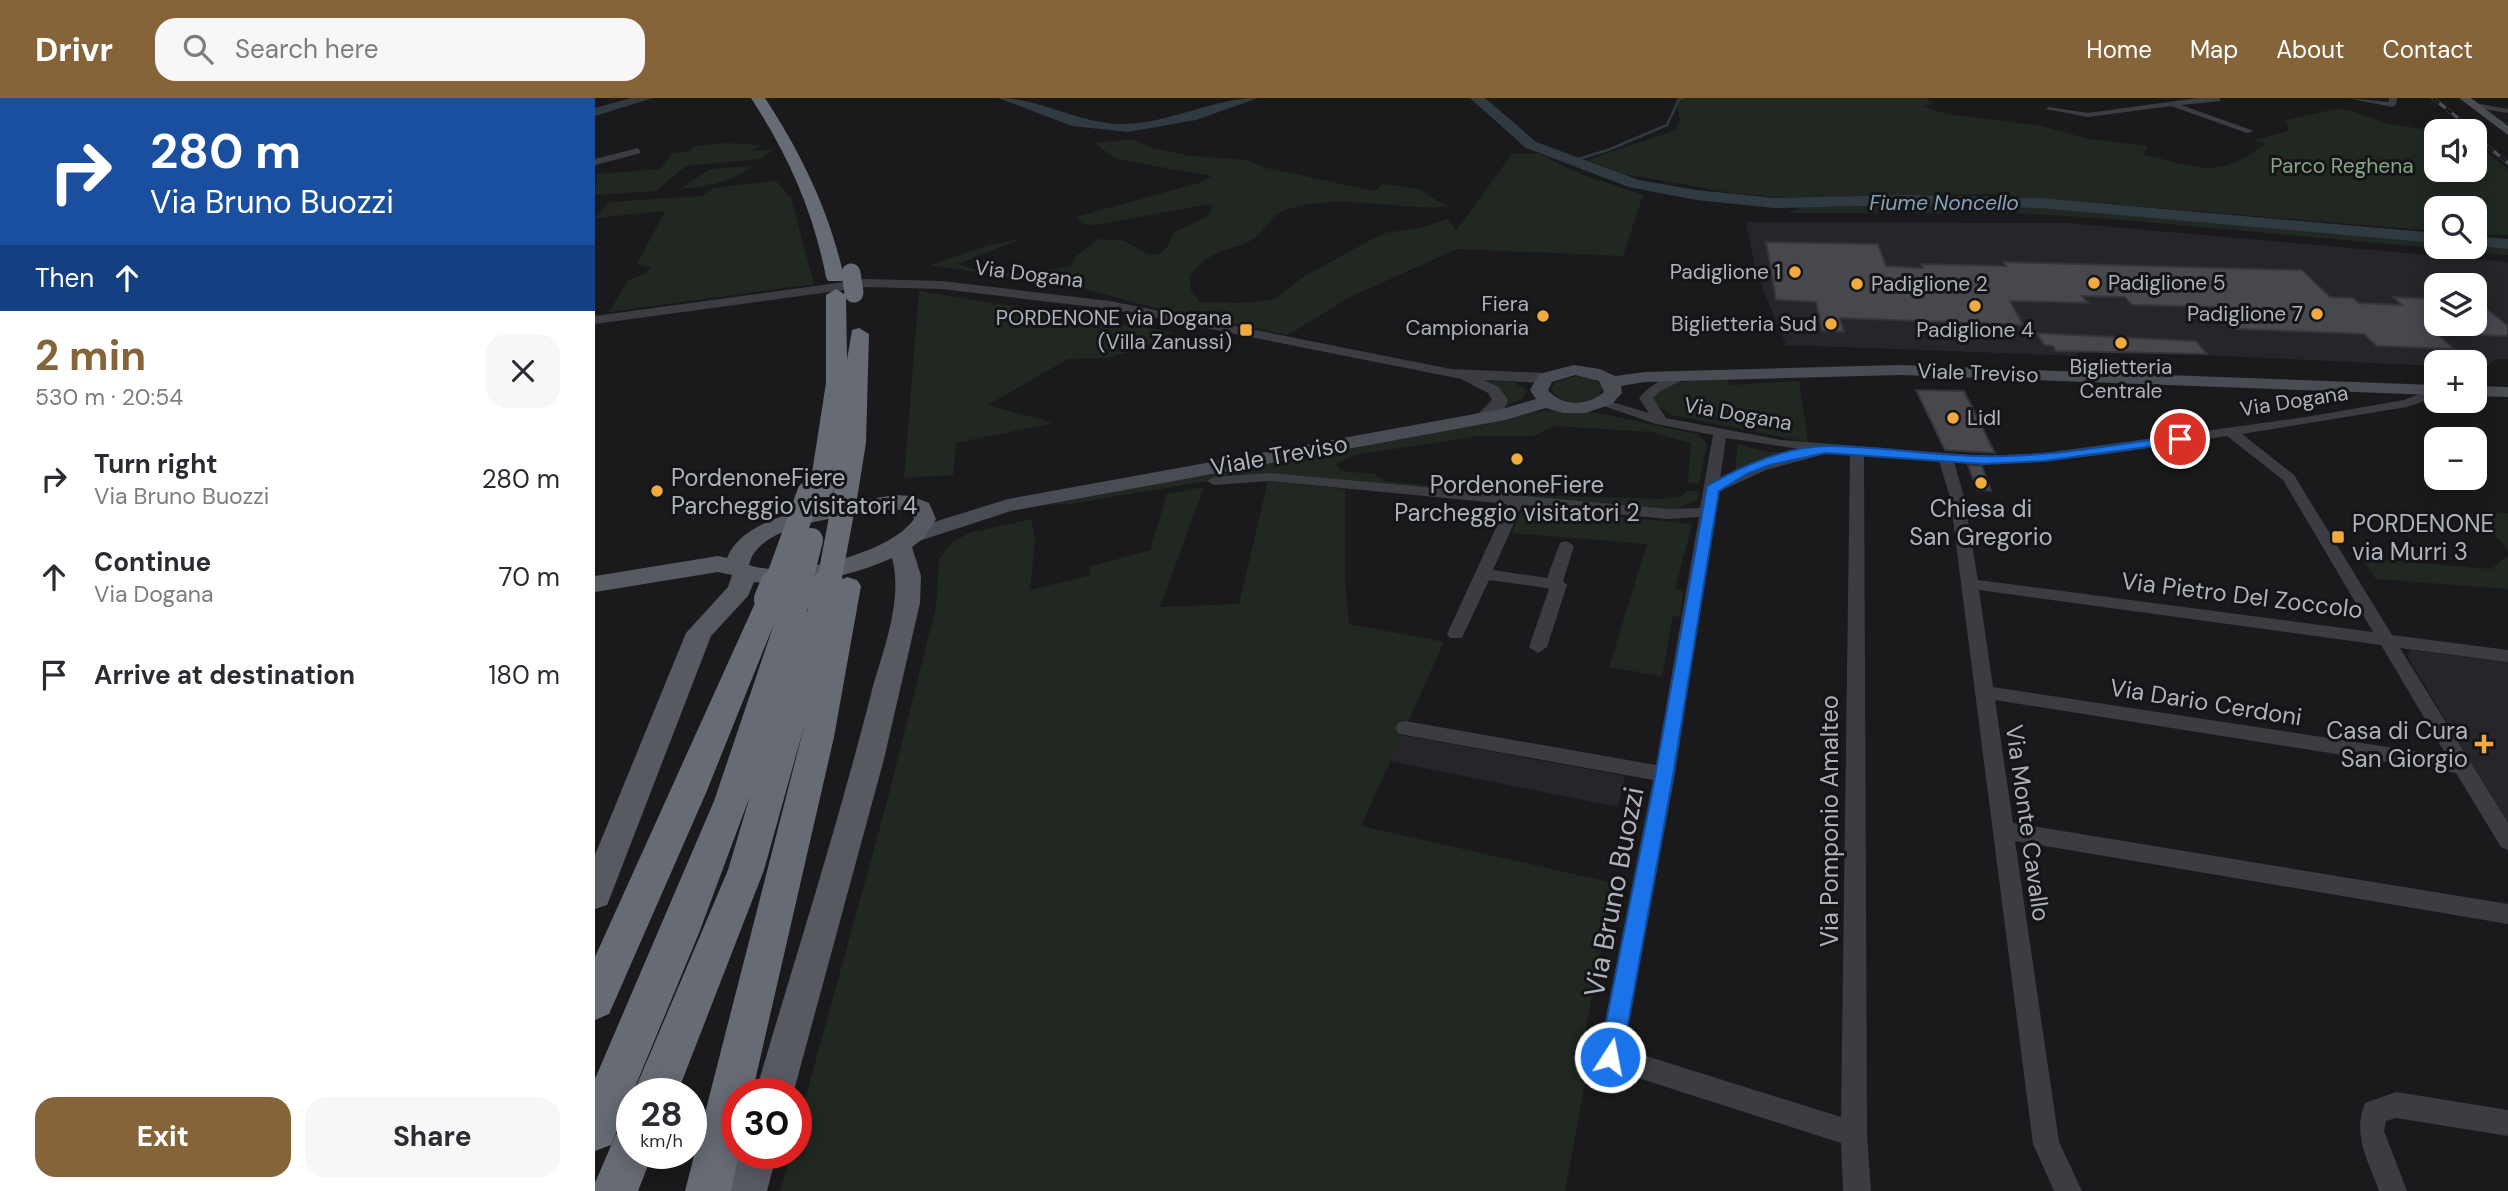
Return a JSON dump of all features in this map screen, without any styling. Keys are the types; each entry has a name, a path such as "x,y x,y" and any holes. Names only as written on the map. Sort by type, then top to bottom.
{"highway":[{"path":"662,1078 746,870 834,489 854,443 859,340 844,284 807,160 758,98"},
{"path":"776,98 799,136"},
{"path":"834,489 814,471 830,435 844,284"},
{"path":"708,1191 815,750 839,639 789,555 834,489"},
{"path":"595,1001 689,793 810,593"},
{"path":"595,1129 706,873 778,670 810,593"},
{"path":"615,1191 624,1169"}],"main road":[{"path":"2469,102 2508,132"},
{"path":"1574,370 1596,373 1611,382 1613,393 1602,403 1581,408 1549,401 1539,390 1545,378 1574,370"},
{"name":"Viale Treviso","path":"1611,382 1679,377 1900,370 2424,390"},
{"path":"2487,391 2508,392"},
{"name":"Viale Treviso","path":"595,584 718,564 760,575 798,573 879,555 955,520 1008,505 1482,418 1549,401"},
{"name":"Viale Treviso","path":"595,576 703,556 748,541 768,527 782,523 895,502 911,503 921,508 1008,505"},
{"path":"779,1078 869,759 907,603 908,541 925,519 921,508"},
{"path":"699,633 739,590 741,568 738,554 748,541"},
{"path":"595,895 713,597 713,588 703,577 653,574"},
{"path":"747,1191 753,1169"}],"street":[{"path":"2150,98 2250,131"},
{"path":"2049,108 2088,115 2197,99 2214,102 2217,101 2215,98"},
{"path":"2352,98 2392,105 2393,98"},
{"path":"2488,98 2506,106"},
{"path":"2469,102 2506,106"},
{"path":"2506,106 2500,116 2508,126"},
{"path":"595,162 638,151"},
{"name":"Via Dogana","path":"595,320 866,283 905,282 1110,305 1454,374 1545,378"},
{"name":"Via Dogana","path":"1454,374 1494,390 1500,400 1498,407 1482,418"},
{"name":"Via Dogana","path":"1661,421 1646,398 1655,388 1679,377"},
{"name":"Via Dogana","path":"1602,403 1661,421 1720,433 1825,449 1946,460 2044,457 2231,432 2407,403 2424,396"},
{"path":"2231,432 2280,468 2289,478 2508,841"},
{"name":"Via Bruno Buozzi","path":"1720,433 1665,774 1610,1057 1854,1134"},
{"path":"1712,489 1742,471 1767,462 1825,449"},
{"name":"Via Pomponio Amalteo","path":"1857,452 1854,1134 1857,1191"},
{"name":"Via Monte Cavallo","path":"1946,460 1957,497 1970,584 2001,830 2046,1144 2068,1191"},
{"path":"1214,481 1270,477 1668,514 1708,513"},
{"path":"1456,634 1516,501"},
{"path":"1553,585 1566,547"},
{"path":"1484,574 1559,585 1538,647"},
{"name":"Via Pietro Del Zoccolo","path":"1970,584 2508,656"},
{"name":"Via Dario Cerdoni","path":"1983,692 2463,766"},
{"name":"Via Bruno Buozzi","path":"1405,728 1665,774"},
{"path":"2001,830 2508,914"},
{"path":"2393,1191 2371,1131 2374,1112 2396,1105 2508,1122"}],"shaded area":[{"path":"1746,222 2067,223 2424,255 2424,259 2508,262 2508,359 2496,359 2487,366 2487,350 2424,350 2424,365 2135,352 2076,352 2078,356 1786,345 1756,272"},
{"name":"Casa di Cura San Giorgio","path":"2411,650 2508,662 2508,826 2407,655"},
{"path":"1402,735 1625,776 1618,807 1390,761"}],"green space":[{"name":"Parco Reghena","path":"1676,98 1927,98 1934,104 1923,106 1946,114 2041,126 2089,139 2148,146 2144,155 2206,168 2232,163 2265,144 2255,140 2289,131 2286,120 2335,109 2349,110 2388,124 2424,129 2424,182 2487,182 2487,153 2508,169 2508,235 2487,235 2487,196 2424,196 2424,230 1989,194 1793,198 1732,193 1619,173 1587,160 1676,130 1680,120"},
{"path":"1132,139 1152,148 1190,156 1246,160 1266,168 1375,191 1383,184 1418,189 1448,207 1325,202 1285,210 1274,217 1255,238 1215,254 1189,275 1191,291 1200,302 1242,303 1273,300 1306,275 1384,233 1420,228 1447,219 1456,231 1512,154 1539,154 1583,175 1643,195 1623,256 1457,249 1350,297 1288,335 1148,306 1077,287 930,265 989,245 1021,239 958,264 1000,273 1071,266 1076,256 1099,239 1125,241 1147,254 1158,255 1167,247 1174,232 1205,218 1214,206 1209,204 1096,225 1084,224 1076,217 1199,183 1212,176 1116,159 1095,143"},
{"path":"725,143 762,145 750,151 774,149 761,159 686,166 656,191 595,195 597,174 660,169 673,153 691,151 694,146"},
{"path":"752,166 718,183 680,189 710,169"},
{"path":"776,181 791,198 814,284 609,312 628,280 645,274 651,268 637,264 665,211 595,218 610,202 703,196 713,188"},
{"path":"1964,205 2073,208 2424,241 2424,247 2112,219 2015,213 1788,213 1801,207"},
{"path":"2487,248 2508,248 2508,255 2487,253"},
{"path":"919,291 1172,332 1142,348 1107,358 1068,359 988,405 1053,423 956,443 953,475 904,478"},
{"path":"1577,376 1593,379 1602,386 1600,395 1588,401 1574,402 1561,399 1551,389 1556,382"},
{"path":"1727,380 1730,385 1799,381 1808,442 1672,415 1653,402 1663,388 1673,384"},
{"path":"1489,381 1514,382 1527,391 1522,399 1506,406 1503,391"},
{"path":"1548,410 1599,413 1696,434 1707,443 1699,484 1689,483 1688,480 1691,443 1651,432 1555,426 1533,436 1479,436 1354,455 1336,464 1341,471 1374,474 1384,481 1466,489 1497,483 1554,496 1664,499 1682,496 1687,491 1698,491 1697,500 1674,509 1629,508 1243,475 1071,504 1045,505"},
{"path":"1738,444 1768,452 1794,452 1751,463 1735,471"},
{"path":"1268,481 1345,489 1345,582 1349,624 1444,642 1361,826 1614,883 1579,1062 1585,1083 1565,1191 780,1191 786,1169 812,1169 811,1078 885,809 936,607 939,559 952,543 969,533 1031,519 1035,539 1030,590 1091,575 1089,567 1150,550 1167,494 1204,487 1160,607 1239,604"},
{"path":"1523,507 1692,524 1675,589 1683,591 1680,617 1673,616 1662,676 1609,667 1647,544 1512,533"},
{"path":"2476,512 2508,513 2508,551"},
{"path":"2508,556 2508,589 2376,579 2361,558 2491,569"}],"building":[{"path":"1766,242 1878,244 1886,266 1923,268 1921,264 2006,266 2003,262 2302,270 2330,297 2353,298 2359,303 2402,305 2393,297 2424,298 2424,336 2439,336 2454,349 2377,346 2364,334 2235,329 2217,307 2132,305 2125,297 2082,296 2088,303 2010,301 2023,325 1840,318 1844,332 1822,331 1816,302 1776,300"},
{"path":"2487,309 2508,326 2508,336 2487,335"},
{"name":"Biglietteria Centrale","path":"2037,333 2196,341 2207,354 2056,351 2053,346 2044,345"},
{"name":"Lidl","path":"1916,390 1964,391 1995,453 1945,450"},
{"path":"1968,465 1982,466 1991,491 1977,490"}],"waterway":[{"name":"Fiume Noncello","path":"595,112 646,98"},
{"name":"Fiume Noncello","path":"1005,98 1056,117 1107,128 1170,122 1251,98"},
{"name":"Fiume Noncello","path":"1477,98 1531,145 1635,184 1696,195 1774,203 1905,200 2040,203 2424,237"},
{"path":"1572,161 1608,150 1667,125 1679,99 1683,98"},
{"name":"Fiume Noncello","path":"2487,242 2508,244"}],"railway":[{"path":"2433,98 2459,119"},
{"path":"2487,146 2508,163"}],"place":[{"name":"Padiglione 1","path":"1795,272"},
{"name":"Padiglione 5","path":"2094,283"},
{"name":"Padiglione 2","path":"1857,284"},
{"name":"Padiglione 4","path":"1975,306"},
{"name":"Padiglione 7","path":"2317,314"},
{"name":"Fiera Campionaria","path":"1543,316"},
{"name":"Biglietteria Sud","path":"1831,324"},
{"name":"PORDENONE via Dogana (Villa Zanussi)","path":"1246,330"},
{"name":"Biglietteria Centrale","path":"2121,343"},
{"name":"Lidl","path":"1953,418"},
{"name":"PordenoneFiere Parcheggio visitatori 2","path":"1517,459"},
{"name":"Chiesa di San Gregorio","path":"1981,483"},
{"name":"PordenoneFiere Parcheggio visitatori 4","path":"657,491"},
{"name":"PORDENONE via Murri 3","path":"2338,537"},
{"name":"Casa di Cura San Giorgio","path":"2484,744"}],"route":[{"path":"1610,1057 1663,782 1712,489 1742,471 1767,462 1825,449 1946,460 1984,460 2044,457 2180,439"}]}
